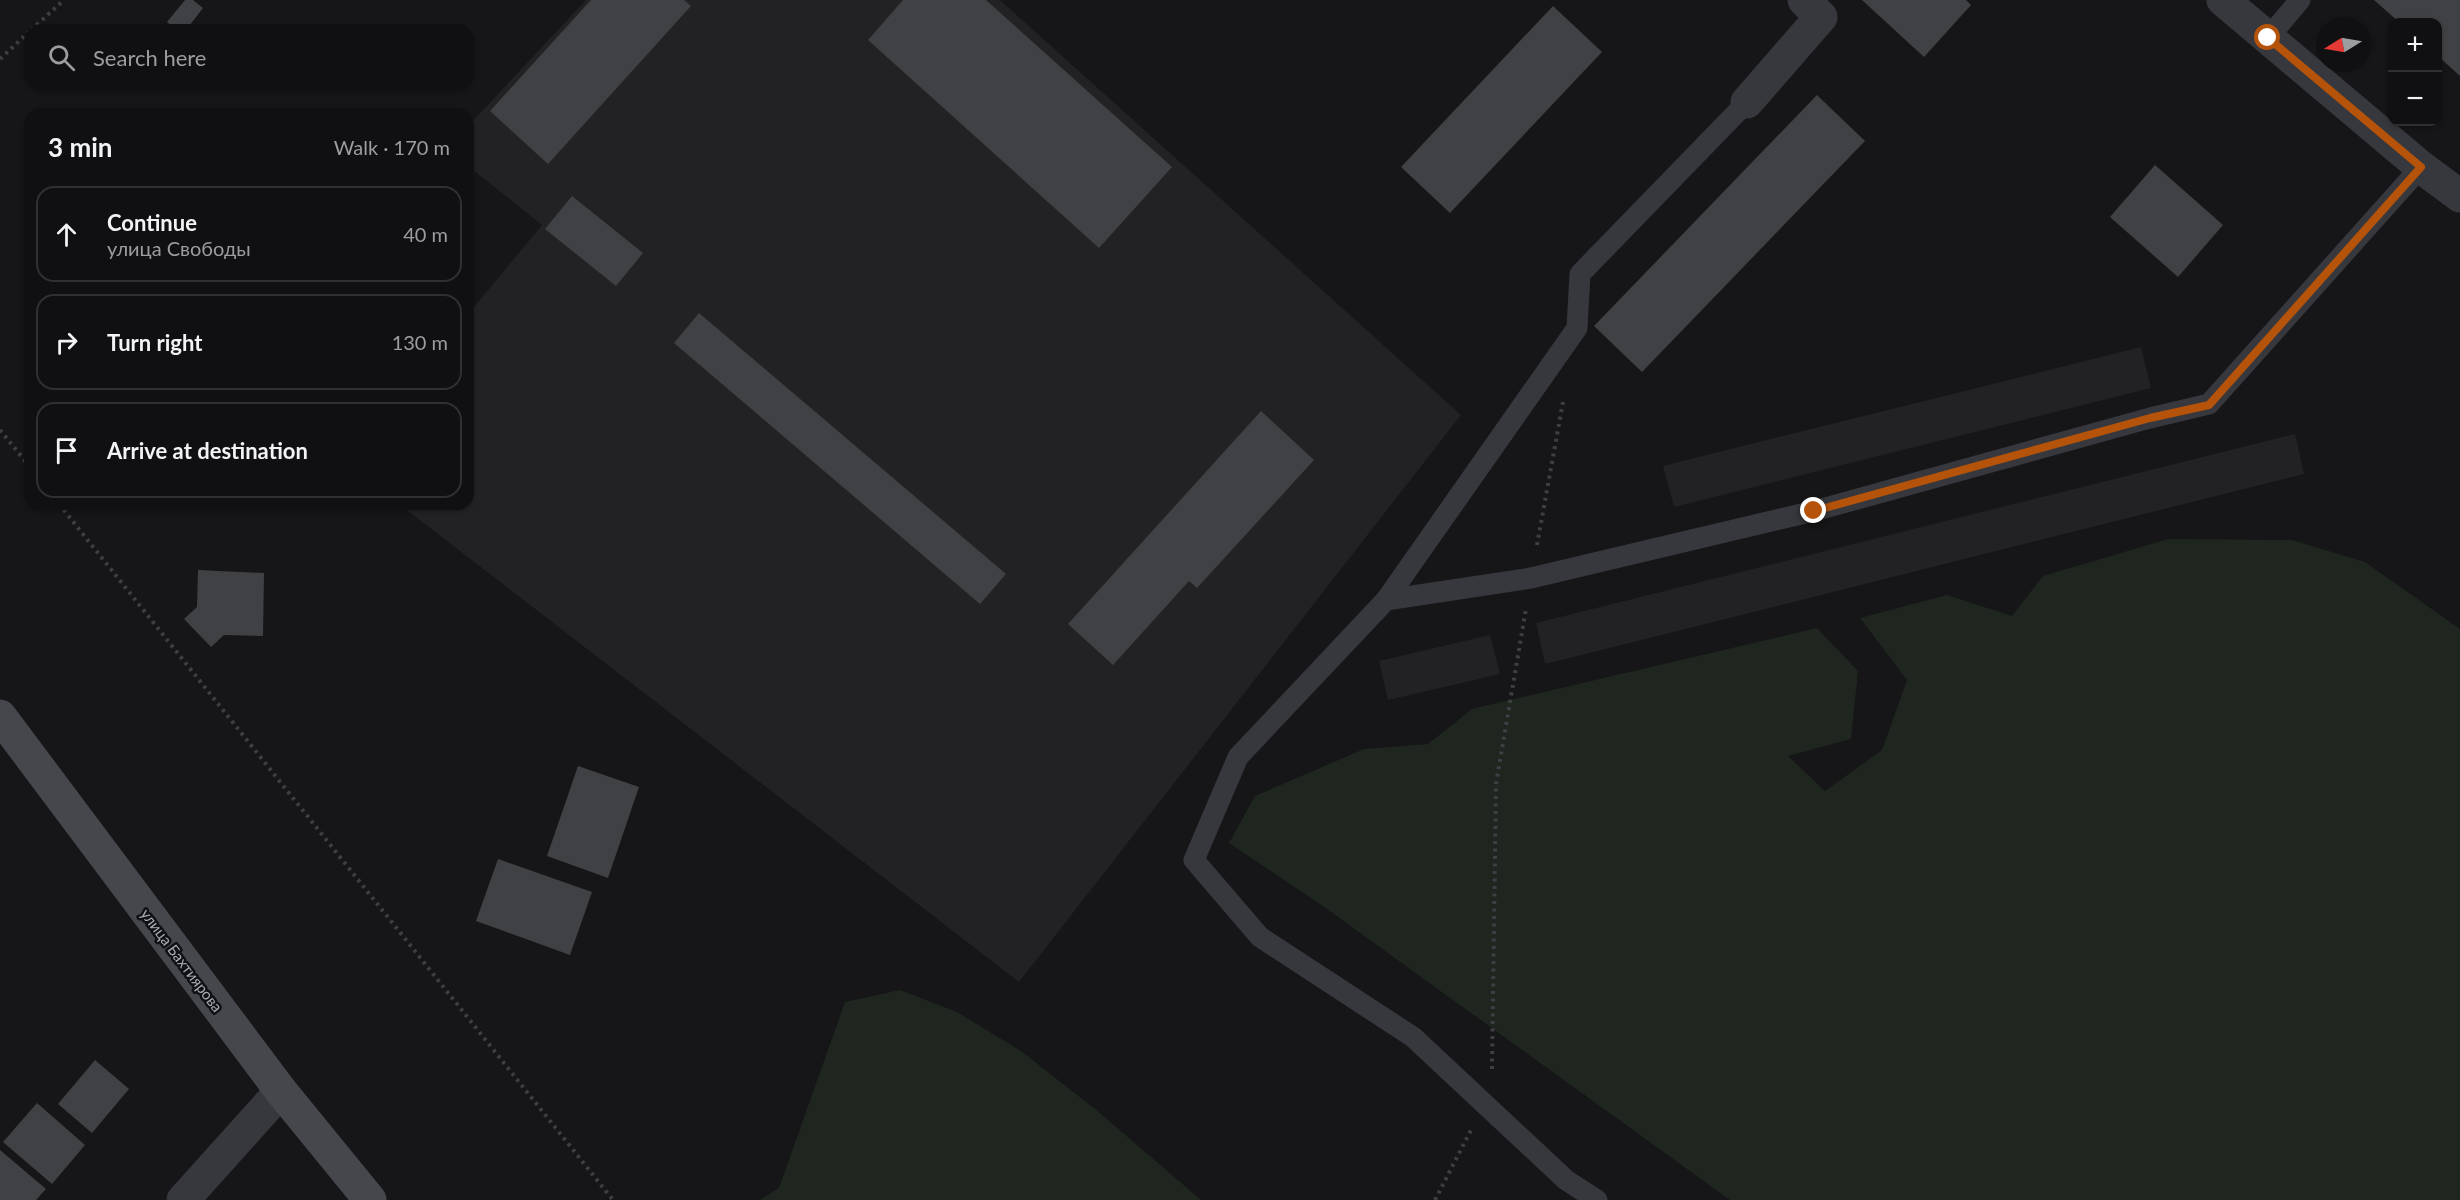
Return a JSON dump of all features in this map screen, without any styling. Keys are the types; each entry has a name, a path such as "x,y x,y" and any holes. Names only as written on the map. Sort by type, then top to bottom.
{"main road":[{"name":"улица Бахтиярова","path":"0,716 281,1091 370,1200"}],"street":[{"path":"1747,102 1821,17 1804,0"},
{"path":"2223,0 2421,167 2460,196"},
{"path":"183,1200 281,1091"}],"lane":[{"path":"2268,38 2300,0"},
{"path":"1597,1200 1566,1180 1413,1037 1260,937 1194,860 1239,757 1386,600 1577,327 1580,274 1747,102"},
{"path":"1386,600 1531,578 1814,511 2150,418 2209,405 2421,167"}],"path":[{"path":"38,24 63,0"},
{"path":"0,59 24,37"},
{"path":"1435,1200 1485,1104 1494,1060 1496,784 1564,396"},
{"path":"0,430 24,460"},
{"path":"64,510 613,1200"}],"shaded area":[{"path":"586,0 1000,0 1461,415 1019,982 407,510 474,510 474,307 542,225 474,171 474,120"},
{"path":"2141,347 2151,388 1674,507 1663,466"},
{"path":"2295,434 2304,474 1545,664 1536,623"},
{"path":"2168,539 2292,540 2365,562 2460,629 2460,1200 1730,1200 1320,904 1229,843 1255,796 1364,749 1428,744 1472,709 1817,628 1858,671 1851,739 1788,756 1825,791 1882,750 1907,680 1860,618 1947,595 2012,616 2043,576"},
{"path":"1490,635 1500,674 1388,700 1379,661"},
{"path":"900,990 957,1012 1021,1051 1095,1109 1201,1200 760,1200 779,1188 845,1002"}],"building":[{"path":"185,0 193,0 203,8 191,24 169,24 167,22"},
{"path":"591,0 684,0 691,6 548,164 490,111"},
{"path":"903,0 986,0 1172,167 1099,248 868,40"},
{"path":"1862,0 1966,0 1971,5 1924,57"},
{"path":"2374,0 2460,0 2460,76 2442,60 2442,18 2394,18"},
{"path":"1553,6 1602,52 1450,213 1401,167"},
{"path":"1817,95 1865,141 1642,372 1594,326"},
{"path":"2155,165 2223,225 2178,277 2110,217"},
{"path":"572,196 643,253 616,286 545,229"},
{"path":"699,313 1006,574 980,604 674,343"},
{"path":"1261,411 1314,460 1197,588 1189,581 1113,665 1068,624"},
{"path":"198,570 264,573 263,636 224,635 211,647 184,619 197,607"},
{"path":"578,766 639,787 608,878 547,856"},
{"path":"498,859 592,892 570,955 476,921"},
{"path":"95,1060 129,1089 92,1133 58,1104"},
{"path":"37,1103 85,1145 52,1184 3,1142"},
{"path":"0,1150 46,1189 36,1200 0,1200"}],"route":[{"path":"1814,511 2150,418 2209,405 2421,167 2268,38"}]}
